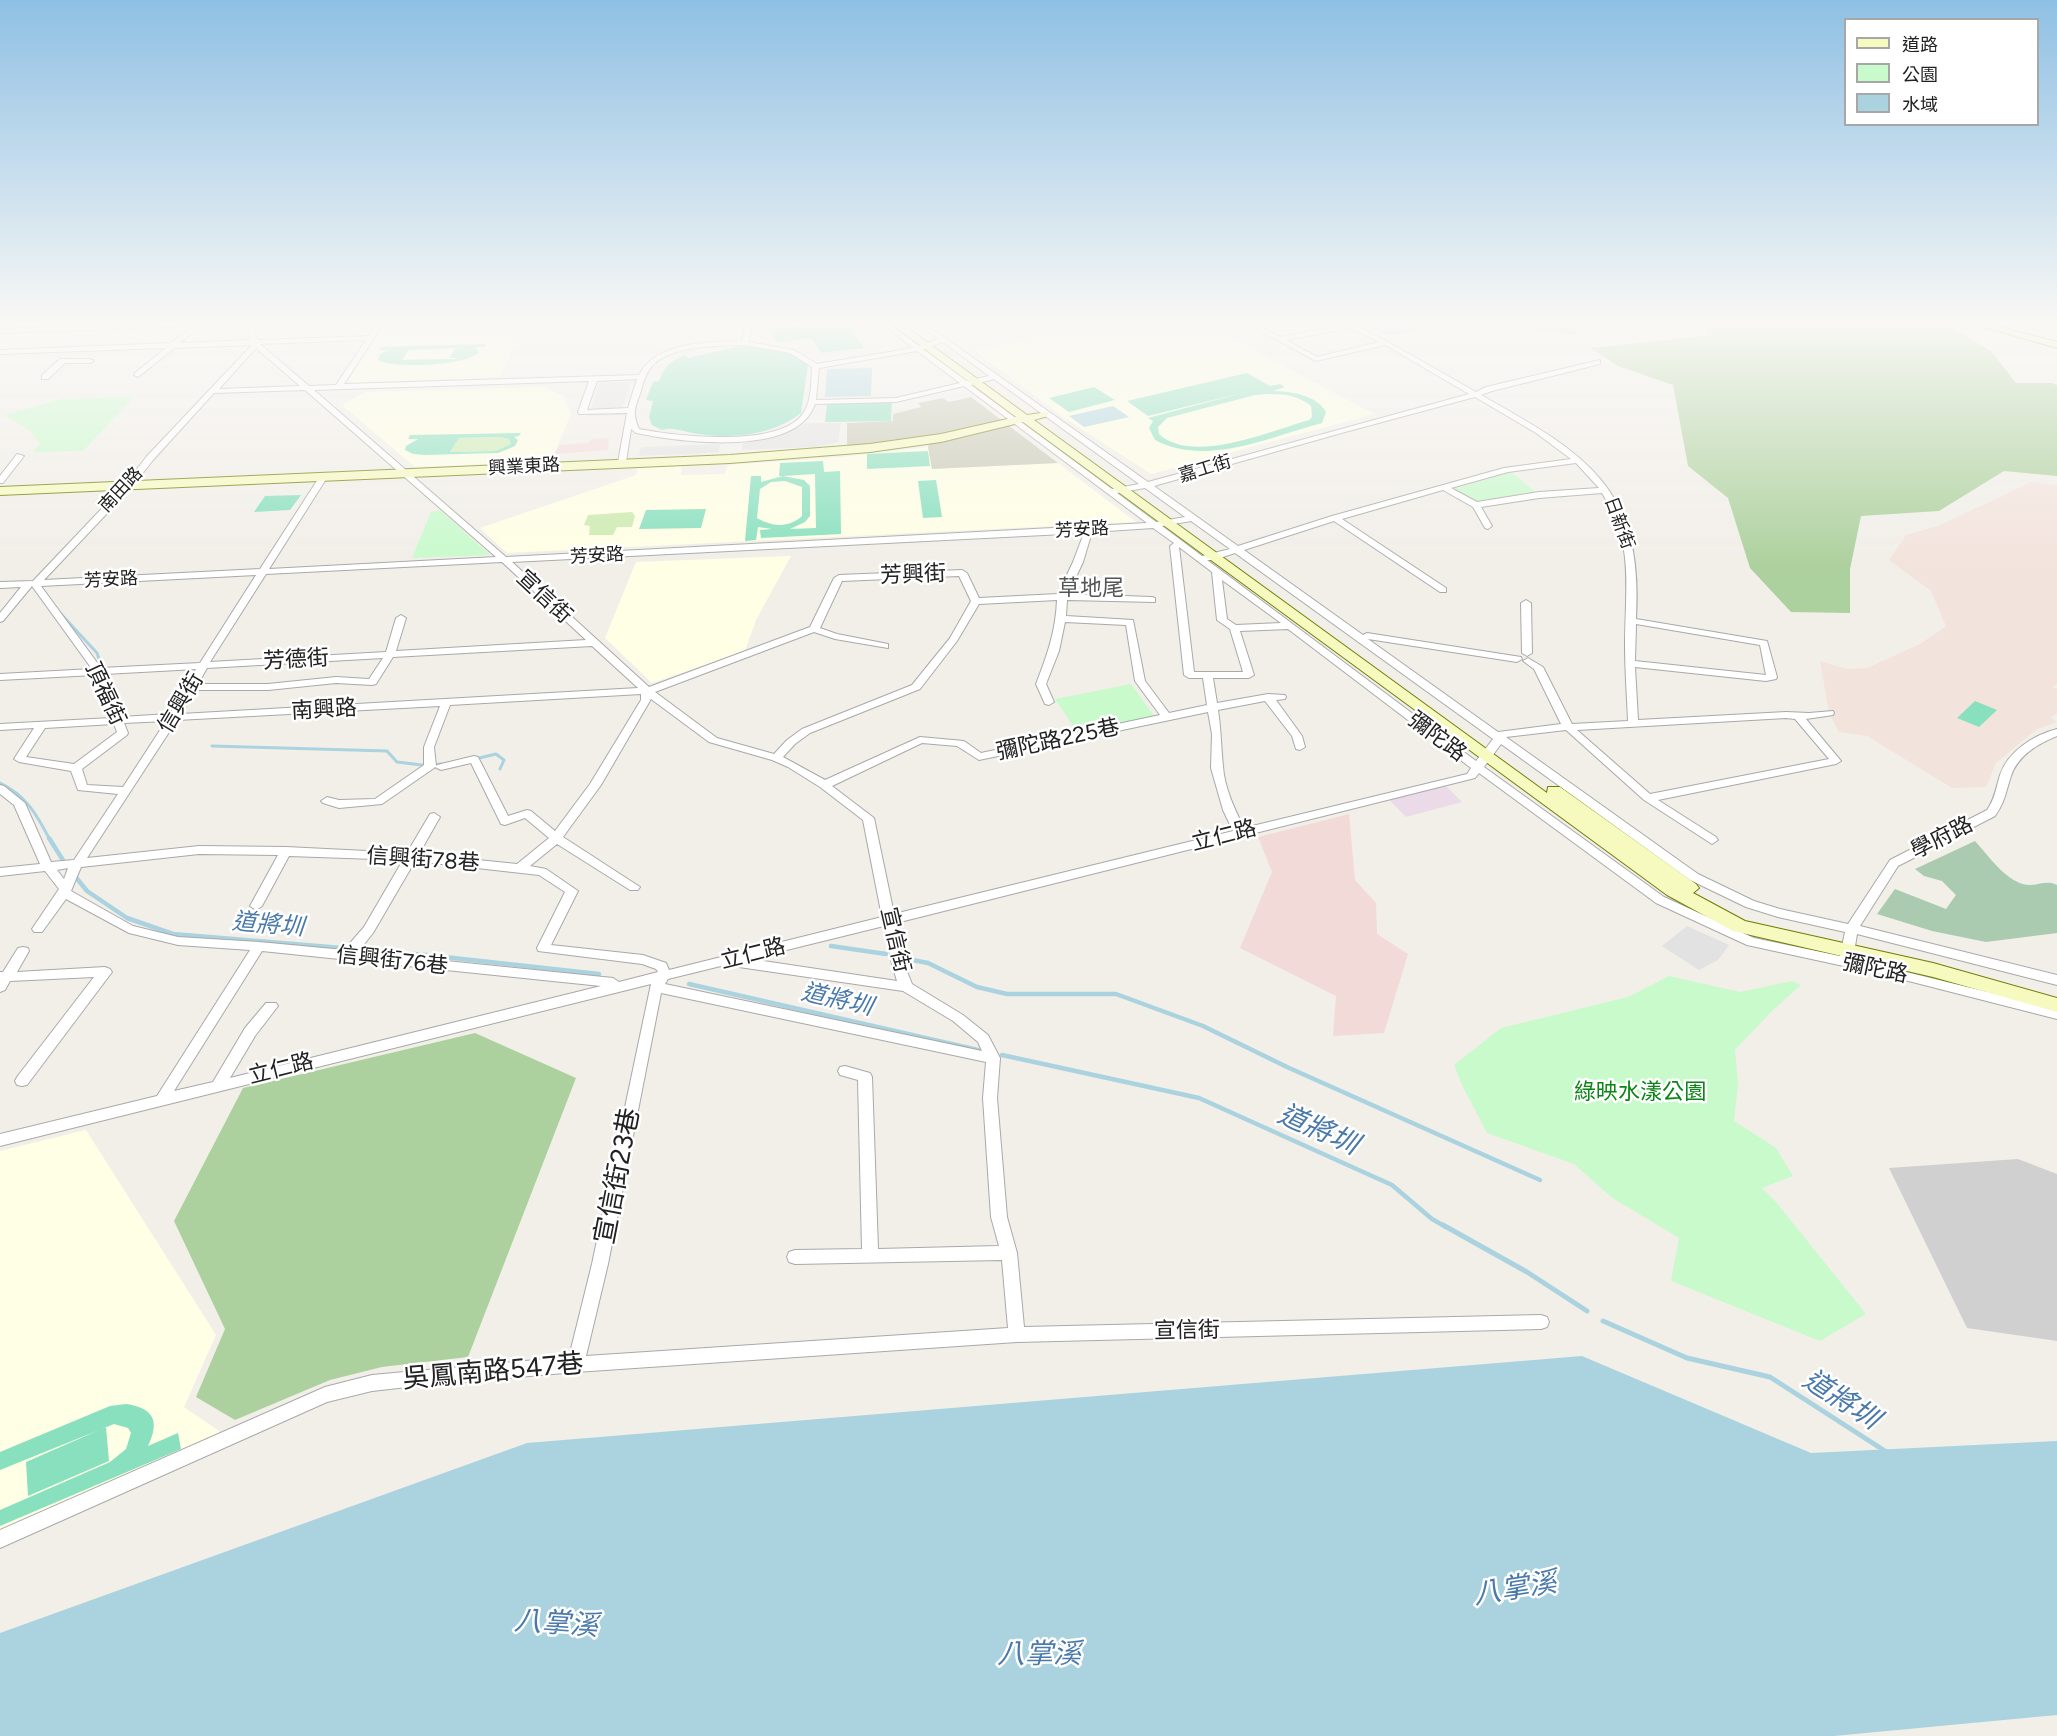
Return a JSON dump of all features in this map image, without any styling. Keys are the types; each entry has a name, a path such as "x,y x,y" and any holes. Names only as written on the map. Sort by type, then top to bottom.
{"street":[{"name":"南田路","path":"0,619 31,584 129,485 150,458 200,404"},
{"name":"宣信街","path":"327,404 505,561 647,691 713,740 776,758 824,785 868,818 898,964 906,987 958,1018 983,1039 993,1058"},
{"path":"585,404 582,412 632,414"},
{"path":"622,462 635,404"},
{"path":"632,414 636,431 657,436 734,440 760,437 799,424 808,414 811,404"},
{"name":"彌陀路","path":"1010,404 1030,417 1060,443 1128,489 1488,752"},
{"name":"嘉工街","path":"1128,489 1442,404"},
{"name":"日新街","path":"1491,404 1551,437 1578,460 1606,490 1624,528 1633,566 1633,724"},
{"name":"興業東路","path":"0,491 730,459 880,447 941,438 1030,417"},
{"path":"730,459 734,440"},
{"name":"彌陀路","path":"1060,443 1128,489 1488,752 1655,880 1713,914 1757,931 2057,980"},
{"path":"0,481 20,456"},
{"path":"1197,557 1223,558 1335,518 1507,470 1578,460"},
{"name":"信興街","path":"38,928 66,887 71,866 126,791 173,719 204,664 324,476"},
{"path":"1443,487 1476,505 1488,526"},
{"path":"1476,505 1539,495 1606,490"},
{"path":"1335,518 1443,590"},
{"name":"彌陀路","path":"1173,522 1197,557 1223,558 1291,626 1488,752 1694,877 1750,904 1778,913 1849,945 2057,1014"},
{"name":"芳安路","path":"0,585 505,561 1173,522"},
{"path":"1049,702 1041,684 1054,651 1061,619 1062,597 1088,533"},
{"path":"1174,546 1189,675 1249,675 1234,628"},
{"path":"1223,558 1222,620 1234,628 1291,626"},
{"name":"芳興街","path":"776,758 791,742 806,731 916,687 954,639 976,601 962,573 839,578 814,629"},
{"name":"頂福街","path":"31,584 99,672 123,733 76,768"},
{"path":"976,601 1062,597 1152,600"},
{"path":"1524,658 1526,603"},
{"path":"193,687 268,687 336,680 372,682 390,655 401,618"},
{"path":"1061,619 1130,622 1140,681 1166,716"},
{"path":"1632,621 1764,643 1773,677 1632,664"},
{"path":"520,868 556,837 595,785 646,700 647,691 814,629 835,636 885,646"},
{"path":"1367,636 1524,658 1538,667 1568,727 1648,798 1712,840"},
{"name":"芳德街","path":"0,676 593,643"},
{"path":"1208,676 1217,734 1217,768 1229,810 1240,832"},
{"name":"南興路","path":"0,727 647,691"},
{"path":"1268,697 1297,736 1300,747"},
{"name":"彌陀路225巷","path":"824,785 920,740 960,742 979,757 1080,738 1166,716 1268,697 1281,697"},
{"path":"327,801 339,804 378,802 430,766 429,747 446,703"},
{"path":"1568,727 1829,713"},
{"path":"1648,798 1836,761 1798,716"},
{"path":"41,726 19,759 76,768 82,788 126,791"},
{"name":"立仁路","path":"0,1140 623,984 731,961 1471,776 1503,733 1568,727"},
{"name":"學府路","path":"1849,945 1894,863 1991,813 2001,800 2007,770 2014,758 2057,732"},
{"path":"441,767 474,759 505,821 527,814 556,837 634,887"},
{"path":"0,788 19,803 47,866 66,887"},
{"path":"347,956 369,930 434,817"},
{"name":"信興街78巷","path":"0,872 47,866 71,866 199,850 286,851 411,857 520,868 542,872 572,891 543,948 643,960 661,966 665,974"},
{"path":"256,906 286,851"},
{"name":"信興街76巷","path":"66,887 129,929 178,941 259,946 623,984"},
{"name":"彌陀路","path":"1849,945 2057,992"},
{"name":"彌陀路","path":"1849,945 2057,1005"},
{"path":"162,1099 259,946"},
{"path":"2,980 23,951"},
{"path":"731,961 906,987"},
{"path":"2,980 105,972 22,1081"},
{"name":"宣信街23巷","path":"576,1364 600,1264 656,987 665,974"},
{"path":"656,987 993,1058 990,1098 999,1217 1010,1252 1017,1335"},
{"path":"218,1085 250,1032 271,1006"},
{"path":"845,1071 865,1077 870,1255"},
{"path":"795,1257 1010,1252"},
{"name":"宣信街","path":"1017,1335 1541,1322"},
{"name":"吳鳳南路547巷","path":"0,1539 325,1395 372,1383 576,1364 1017,1335"}],"shaded area":[{"path":"567,404 571,414 551,461 415,467 342,405"},
{"path":"593,404 624,404 620,415 589,416"},
{"path":"919,404 980,404 1058,463 932,469 928,447 930,442 847,449 847,423 893,421 893,414 921,407"},
{"path":"1046,404 1355,404 1374,414 1151,474"},
{"path":"805,423 841,423 838,442 817,447 742,450 743,444 748,441 792,430"},
{"path":"609,438 608,450 554,454 560,445 588,443 592,439"},
{"path":"720,444 719,452 712,453 640,456 639,454 641,448 644,447"},
{"path":"928,447 932,469 1058,463 1136,522 507,553 480,528 636,475 638,466 682,464 681,475 725,474 728,465 842,457"},
{"path":"2031,482 2057,485 2057,684 2053,687 2057,689 2057,713 2051,718 2057,722 2037,729 1996,763 1986,787 1952,788 1867,736 1839,732 1829,713 1820,661 1847,669 1867,668 1920,644 1946,626 1931,591 1889,560 1906,535 1938,526"},
{"path":"791,556 756,620 745,651 652,683 605,638 636,562"},
{"path":"1445,785 1462,802 1406,817 1389,800"},
{"path":"1349,814 1355,880 1376,903 1377,934 1408,954 1384,1033 1333,1036 1336,996 1240,948 1272,872 1258,837"},
{"path":"1975,841 2013,880 2029,885 2047,883 2057,885 2057,933 1986,942 1932,931 1877,914 1895,889 1946,909 1956,895 1942,881 1924,876 1915,869"},
{"path":"1687,926 1729,945 1718,960 1699,970 1662,946"},
{"path":"86,1130 216,1335 184,1407 219,1431 220,1437 0,1532 0,1151"},
{"path":"2018,1159 2057,1174 2057,1341 1967,1328 1889,1168"}],"green space":[{"path":"43,404 127,404 83,451 33,452 40,443 29,430 4,415"},
{"path":"652,404 802,404 801,413 790,420 752,434 725,436 675,429 662,430 652,425 649,417"},
{"path":"827,404 892,404 891,421 825,422"},
{"path":"1058,404 1100,404 1069,412"},
{"path":"1131,404 1197,404 1148,416"},
{"path":"1201,404 1221,404 1167,418 1158,427 1159,434 1173,443 1211,446 1232,443 1309,420 1312,417 1311,406 1308,404 1319,404 1326,412 1322,423 1260,442 1217,450 1196,451 1175,448 1155,440 1149,428 1153,421 1148,418"},
{"path":"1677,404 2057,404 2057,476 2004,471 1939,511 1861,516 1850,569 1850,613 1791,612 1750,568 1728,498 1688,466"},
{"path":"521,433 514,437 518,440 515,446 498,453 425,455 413,454 405,450 406,446 418,439 408,439 410,435","holes":["500,437 509,439 511,444 496,451 450,452 459,438"]},
{"path":"500,437 509,439 511,444 496,451 450,452 459,438"},
{"path":"928,451 930,466 867,469 867,454"},
{"path":"823,461 824,472 840,471 841,534 761,538 760,530 772,529 758,527 756,540 745,541 751,476 761,476 761,482 783,476 779,476 780,463","holes":["815,474 816,528 790,529 805,522 810,516 810,486 804,480 783,476","785,481 802,487 802,516 792,523 780,525 757,518 760,489 771,482"]},
{"path":"1511,472 1537,493 1475,502 1453,489"},
{"path":"936,480 942,517 923,518 918,481"},
{"path":"301,495 290,510 254,512 265,496"},
{"path":"706,509 701,528 639,529 646,510"},
{"path":"440,510 490,555 412,558 431,512"},
{"path":"632,512 635,516 632,527 617,527 613,535 589,535 590,526 584,525 588,515"},
{"path":"1131,684 1154,716 1077,732 1055,699"},
{"path":"1975,701 1997,710 1979,727 1957,718"},
{"name":"綠映水漾公園","path":"1669,976 1740,992 1792,981 1801,985 1771,1012 1735,1050 1738,1084 1734,1121 1776,1148 1793,1176 1762,1188 1776,1202 1866,1314 1820,1341 1671,1281 1679,1238 1611,1197 1574,1164 1487,1133 1462,1085 1454,1065 1501,1028 1628,997"},
{"path":"475,1033 576,1078 468,1357 382,1367 330,1380 235,1420 196,1397 225,1329 174,1221 243,1088"},
{"path":"126,1404 143,1409 152,1417 154,1429 148,1446 178,1433 181,1449 0,1526 0,1510 110,1462 126,1449 131,1433 128,1428 114,1424 0,1470 0,1452 110,1406"},
{"path":"106,1427 109,1461 28,1496 26,1462"}],"water":[{"path":"1113,406 1129,417 1084,427 1069,416"},
{"name":"八掌溪","path":"1582,1356 1811,1453 2057,1441 2057,1715 1834,1736 0,1736 0,1633 527,1443"}],"waterway":[{"path":"60,613 97,653 103,671"},
{"path":"212,746 387,751 397,762 430,766 441,764"},
{"path":"475,759 496,754 504,760 500,769"},
{"name":"道將圳","path":"0,783 24,800 50,840"},
{"name":"道將圳","path":"49,838 66,865"},
{"name":"道將圳","path":"74,875 87,891 127,918 173,934 426,955 599,974"},
{"path":"831,946 886,954"},
{"path":"907,959 928,963 977,987 1007,994 1116,994 1203,1026 1287,1067 1540,1180"},
{"name":"道將圳","path":"689,984 978,1050"},
{"name":"道將圳","path":"1002,1055 1199,1098 1392,1185 1432,1219 1446,1227"},
{"name":"道將圳","path":"1443,1225 1527,1272 1587,1311"},
{"name":"道將圳","path":"1603,1321 1687,1358 1770,1377 1885,1451"}],"district":[{"name":"草地尾","path":"1091,589"}]}
